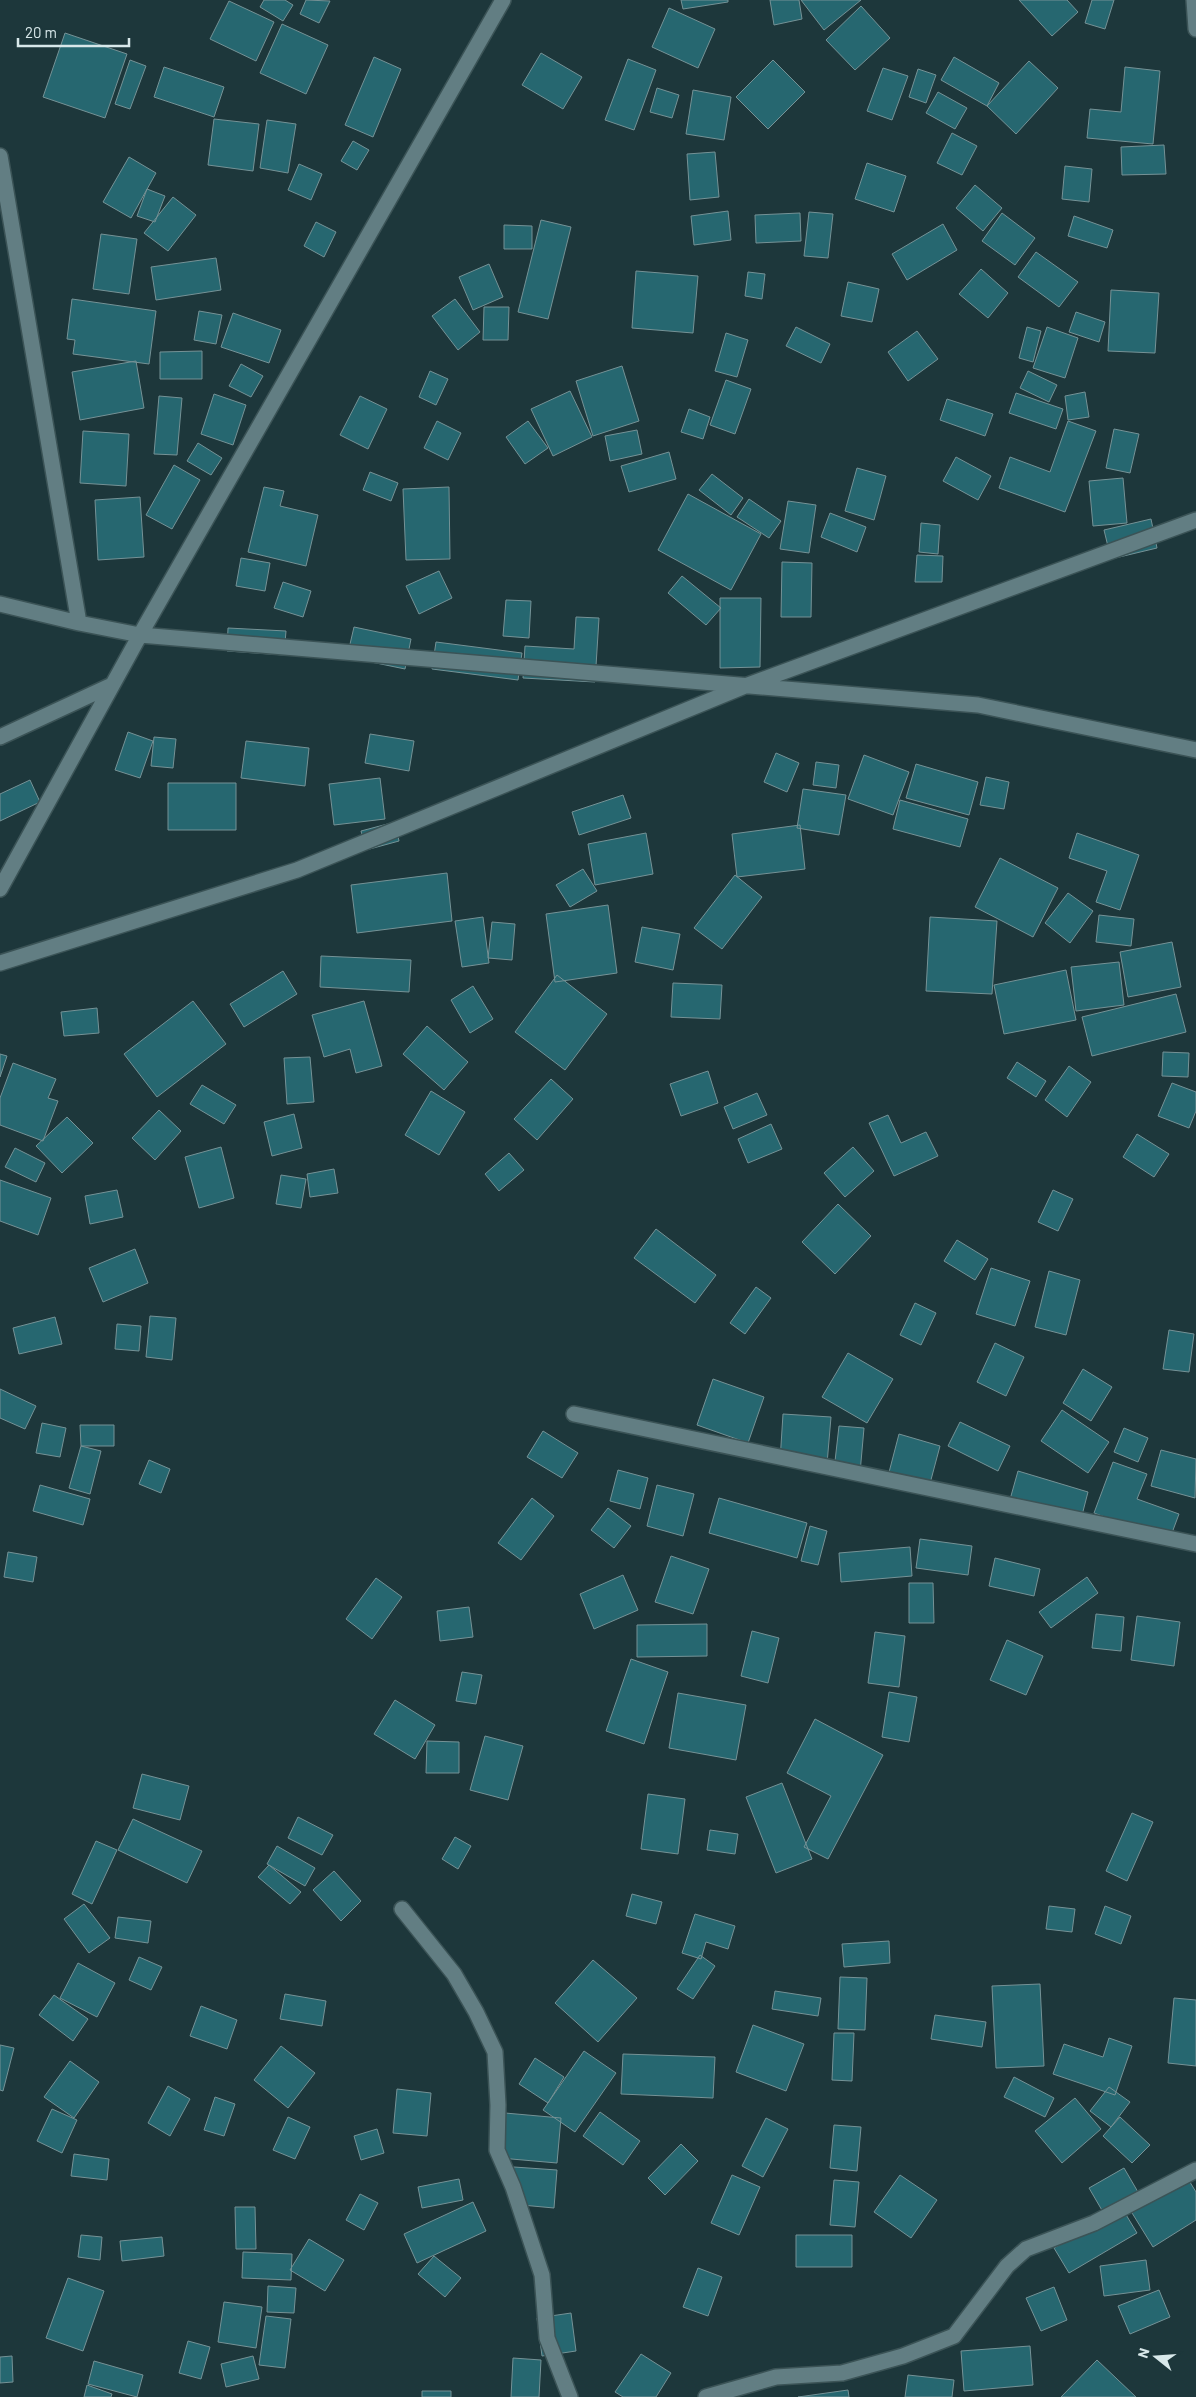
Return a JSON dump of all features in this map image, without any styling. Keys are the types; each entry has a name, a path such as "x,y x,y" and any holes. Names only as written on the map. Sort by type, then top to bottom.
{"street":[{"path":"0,889 140,635 503,0"},
{"path":"1194,0 1196,29"},
{"path":"0,156 78,623"},
{"path":"0,963 296,870 745,686 1196,520"},
{"path":"0,604 78,623 140,635 978,705 1196,750"},
{"path":"0,737 112,685"},
{"path":"574,1414 1196,1544"},
{"path":"402,1909 454,1974 476,2012 494,2052 498,2105 497,2150 513,2187 542,2275 547,2338 570,2397"},
{"path":"706,2397 776,2377 842,2372 903,2356 954,2336 1007,2266 1026,2249 1057,2239 1094,2223 1196,2170"}],"building":[{"path":"264,0 285,0 293,5 283,21 260,7"},
{"path":"306,0 330,1 319,23 300,14"},
{"path":"681,0 728,0 728,2 683,9"},
{"path":"770,0 799,0 802,19 774,25"},
{"path":"801,0 861,0 824,30"},
{"path":"1019,0 1067,0 1078,12 1052,36"},
{"path":"1092,0 1114,0 1105,29 1085,23"},
{"path":"229,1 274,22 256,61 210,39"},
{"path":"861,6 890,38 855,70 826,40"},
{"path":"669,8 715,29 698,68 652,47"},
{"path":"282,24 328,45 306,94 260,73"},
{"path":"65,33 127,54 105,118 43,97"},
{"path":"541,53 582,77 563,109 522,85"},
{"path":"374,57 401,69 373,137 345,125"},
{"path":"954,57 999,83 987,106 941,80"},
{"path":"628,59 656,70 634,130 605,120"},
{"path":"130,60 146,66 130,109 115,104"},
{"path":"773,60 805,92 768,129 736,97"},
{"path":"1029,61 1058,88 1016,134 987,106"},
{"path":"164,67 224,87 214,117 154,97"},
{"path":"1125,67 1160,71 1153,144 1087,138 1090,109 1121,112"},
{"path":"883,68 908,76 892,120 867,111"},
{"path":"918,69 936,75 926,103 909,97"},
{"path":"657,88 679,95 672,118 650,112"},
{"path":"693,90 731,97 724,140 686,134"},
{"path":"938,92 967,108 955,129 926,113"},
{"path":"214,119 259,124 253,171 208,165"},
{"path":"267,120 296,124 288,173 260,168"},
{"path":"952,133 977,146 962,175 937,163"},
{"path":"353,141 369,150 357,170 341,161"},
{"path":"1164,145 1166,174 1122,175 1121,147"},
{"path":"715,152 719,197 690,200 687,154"},
{"path":"129,157 156,173 131,218 103,202"},
{"path":"867,163 906,176 894,212 855,199"},
{"path":"299,164 322,174 311,200 288,190"},
{"path":"1065,166 1092,169 1089,202 1062,199"},
{"path":"975,185 1002,208 983,231 956,208"},
{"path":"147,189 165,196 155,222 137,216"},
{"path":"173,197 196,215 168,251 144,233"},
{"path":"728,211 731,240 694,245 691,216"},
{"path":"809,212 833,214 828,258 804,256"},
{"path":"800,213 801,241 756,243 755,215"},
{"path":"1002,213 1035,238 1015,265 982,241"},
{"path":"1074,216 1113,230 1107,248 1068,236"},
{"path":"541,220 571,227 548,319 518,312"},
{"path":"316,222 336,232 324,257 304,246"},
{"path":"943,224 957,250 907,280 892,254"},
{"path":"504,225 532,226 532,249 504,249"},
{"path":"101,234 137,239 129,294 93,289"},
{"path":"1036,252 1078,282 1059,307 1018,277"},
{"path":"216,258 221,290 156,300 151,267"},
{"path":"489,264 503,297 473,310 459,277"},
{"path":"981,269 1008,293 988,318 959,294"},
{"path":"636,271 698,276 693,333 632,328"},
{"path":"748,272 765,274 762,299 745,296"},
{"path":"848,282 879,289 872,322 841,316"},
{"path":"1111,290 1159,293 1155,353 1108,351"},
{"path":"72,299 156,311 149,364 73,354 75,340 67,339"},
{"path":"455,299 480,332 458,350 432,316"},
{"path":"484,307 509,307 508,340 483,340"},
{"path":"199,311 222,315 216,344 194,340"},
{"path":"1076,312 1105,322 1099,342 1069,332"},
{"path":"233,313 281,330 269,363 221,347"},
{"path":"796,327 830,344 821,363 786,346"},
{"path":"1027,327 1041,331 1033,362 1019,358"},
{"path":"1047,327 1078,338 1065,378 1033,368"},
{"path":"917,331 938,359 908,381 888,352"},
{"path":"726,333 748,340 737,377 715,371"},
{"path":"202,351 202,379 160,379 160,352"},
{"path":"136,361 144,408 80,420 72,372"},
{"path":"241,364 263,376 251,397 229,386"},
{"path":"622,366 639,421 593,436 576,381"},
{"path":"430,371 448,379 436,405 419,397"},
{"path":"1028,371 1057,385 1049,402 1020,388"},
{"path":"726,380 751,389 735,434 710,425"},
{"path":"570,391 592,437 553,456 531,409"},
{"path":"1085,392 1089,417 1068,420 1065,396"},
{"path":"1016,393 1063,409 1056,429 1009,413"},
{"path":"214,394 246,405 233,445 201,434"},
{"path":"159,396 182,398 177,455 154,454"},
{"path":"360,396 387,409 368,449 340,435"},
{"path":"947,399 993,414 985,436 940,420"},
{"path":"689,409 710,417 703,439 681,432"},
{"path":"437,421 461,433 448,460 424,448"},
{"path":"528,421 548,448 525,464 506,437"},
{"path":"1068,421 1096,431 1065,512 999,488 1010,457 1050,472"},
{"path":"1114,429 1139,434 1130,473 1106,468"},
{"path":"637,430 642,454 610,461 605,436"},
{"path":"83,431 129,434 126,486 80,483"},
{"path":"198,443 222,458 211,475 187,461"},
{"path":"669,452 676,479 629,492 621,466"},
{"path":"956,457 991,476 978,500 943,481"},
{"path":"174,465 200,480 172,529 146,515"},
{"path":"857,468 886,476 874,520 845,511"},
{"path":"370,472 398,483 391,501 363,490"},
{"path":"712,474 743,498 731,515 699,490"},
{"path":"1123,478 1127,523 1093,526 1089,481"},
{"path":"264,487 284,491 280,506 318,515 306,566 248,552"},
{"path":"449,487 450,559 406,560 403,489"},
{"path":"688,494 761,534 731,590 658,550"},
{"path":"140,497 144,557 98,560 95,500"},
{"path":"749,499 781,521 769,538 737,517"},
{"path":"788,501 816,505 809,553 780,549"},
{"path":"830,513 866,527 857,552 821,537"},
{"path":"1151,519 1157,548 1111,559 1104,530"},
{"path":"921,523 940,525 938,554 919,552"},
{"path":"917,555 943,556 942,582 915,582"},
{"path":"241,558 270,563 265,591 236,586"},
{"path":"782,562 812,563 811,617 781,617"},
{"path":"439,571 452,598 419,614 406,586"},
{"path":"682,576 721,608 706,625 668,593"},
{"path":"283,582 311,591 303,617 274,608"},
{"path":"720,598 761,598 760,667 720,668"},
{"path":"506,600 531,601 529,638 503,636"},
{"path":"576,617 599,618 595,682 523,678 525,646 574,649"},
{"path":"354,627 411,639 405,669 347,657"},
{"path":"228,628 286,631 284,655 227,651"},
{"path":"436,642 522,653 518,680 432,669"},
{"path":"128,732 153,741 140,778 115,770"},
{"path":"370,734 414,741 409,771 365,763"},
{"path":"154,737 176,739 173,768 151,766"},
{"path":"246,741 309,748 305,786 241,778"},
{"path":"776,753 799,763 787,792 764,782"},
{"path":"864,755 909,772 893,815 848,799"},
{"path":"816,762 839,765 836,788 813,785"},
{"path":"916,764 978,782 969,815 906,798"},
{"path":"986,777 1009,782 1004,809 980,805"},
{"path":"380,778 385,819 334,825 329,784"},
{"path":"30,780 40,802 0,821 0,794"},
{"path":"168,783 236,783 236,830 168,830"},
{"path":"803,789 846,795 839,835 797,828"},
{"path":"623,795 631,818 579,835 572,812"},
{"path":"900,800 968,819 960,847 893,829"},
{"path":"395,822 399,841 366,850 361,831"},
{"path":"800,825 805,869 737,877 732,834"},
{"path":"646,833 653,874 595,885 588,844"},
{"path":"1077,833 1139,855 1120,910 1096,902 1107,871 1069,858"},
{"path":"1000,858 1058,888 1033,937 975,907"},
{"path":"583,869 597,891 570,907 556,885"},
{"path":"447,873 452,921 357,933 351,885"},
{"path":"735,875 762,897 722,949 694,928"},
{"path":"1068,893 1093,911 1070,943 1045,923"},
{"path":"608,905 617,973 555,982 546,914"},
{"path":"1099,915 1134,919 1131,946 1096,942"},
{"path":"483,917 489,963 462,967 455,921"},
{"path":"930,917 997,921 992,994 926,991"},
{"path":"492,922 515,924 512,960 488,958"},
{"path":"642,927 680,934 673,970 635,962"},
{"path":"1172,942 1181,987 1128,997 1120,952"},
{"path":"321,956 411,960 409,992 320,987"},
{"path":"1119,962 1124,1005 1076,1011 1071,967"},
{"path":"1066,970 1076,1020 1004,1034 994,985"},
{"path":"283,971 297,994 244,1027 230,1004"},
{"path":"557,975 607,1014 565,1070 515,1032"},
{"path":"673,983 722,985 720,1019 671,1017"},
{"path":"473,986 493,1019 470,1033 451,1000"},
{"path":"1176,994 1186,1032 1092,1056 1082,1017"},
{"path":"193,1001 226,1044 157,1097 124,1054"},
{"path":"364,1001 382,1066 356,1073 350,1049 324,1057 312,1015"},
{"path":"97,1008 99,1033 64,1036 61,1012"},
{"path":"427,1026 468,1062 444,1090 403,1054"},
{"path":"1163,1052 1189,1053 1188,1077 1162,1076"},
{"path":"0,1054 7,1056 0,1077"},
{"path":"310,1057 314,1102 287,1104 284,1058"},
{"path":"1017,1062 1046,1081 1036,1097 1007,1078"},
{"path":"13,1063 56,1079 48,1098 58,1101 43,1141 0,1125 0,1098"},
{"path":"1069,1066 1091,1082 1067,1117 1045,1100"},
{"path":"708,1071 718,1103 681,1116 670,1084"},
{"path":"551,1079 573,1099 537,1140 514,1119"},
{"path":"1172,1083 1196,1092 1196,1111 1189,1128 1158,1116"},
{"path":"202,1085 236,1105 224,1124 190,1104"},
{"path":"431,1091 465,1112 439,1155 405,1135"},
{"path":"757,1093 767,1115 733,1129 724,1107"},
{"path":"159,1110 181,1131 155,1160 132,1138"},
{"path":"294,1114 302,1148 272,1156 264,1122"},
{"path":"888,1115 901,1143 926,1132 938,1156 894,1176 869,1123"},
{"path":"67,1117 93,1143 62,1173 36,1146"},
{"path":"771,1124 782,1149 748,1163 738,1139"},
{"path":"1137,1134 1169,1154 1154,1177 1123,1157"},
{"path":"221,1147 234,1198 199,1208 185,1157"},
{"path":"853,1147 874,1171 845,1197 824,1173"},
{"path":"15,1148 45,1163 36,1182 5,1167"},
{"path":"509,1153 524,1170 499,1191 485,1174"},
{"path":"334,1169 338,1193 310,1197 307,1174"},
{"path":"281,1175 306,1179 301,1208 276,1204"},
{"path":"0,1180 51,1198 38,1235 0,1221"},
{"path":"117,1190 123,1217 90,1224 85,1196"},
{"path":"1053,1190 1073,1199 1058,1231 1038,1222"},
{"path":"838,1204 871,1236 835,1274 802,1242"},
{"path":"656,1229 716,1275 695,1303 634,1258"},
{"path":"957,1240 988,1259 975,1280 944,1261"},
{"path":"135,1249 148,1283 103,1302 89,1268"},
{"path":"991,1268 1030,1281 1015,1326 976,1314"},
{"path":"1049,1271 1080,1280 1066,1335 1035,1327"},
{"path":"756,1287 771,1298 745,1334 730,1323"},
{"path":"915,1303 936,1313 921,1345 900,1335"},
{"path":"150,1316 176,1318 172,1360 146,1357"},
{"path":"55,1317 62,1344 19,1354 13,1328"},
{"path":"117,1324 141,1326 139,1351 115,1349"},
{"path":"1169,1330 1194,1334 1189,1372 1163,1369"},
{"path":"995,1343 1024,1357 1006,1396 977,1382"},
{"path":"848,1353 893,1379 867,1423 822,1397"},
{"path":"1083,1369 1112,1387 1091,1421 1063,1403"},
{"path":"713,1379 764,1397 748,1443 697,1425"},
{"path":"0,1389 36,1406 25,1429 0,1418"},
{"path":"1062,1410 1109,1442 1088,1473 1041,1441"},
{"path":"783,1414 831,1417 827,1464 780,1461"},
{"path":"960,1422 1010,1446 998,1471 948,1446"},
{"path":"42,1423 66,1428 60,1457 36,1453"},
{"path":"80,1425 114,1425 114,1446 81,1446"},
{"path":"839,1426 864,1428 860,1473 834,1470"},
{"path":"1124,1428 1148,1438 1138,1462 1114,1452"},
{"path":"543,1431 578,1453 562,1478 527,1457"},
{"path":"899,1434 940,1446 928,1491 887,1480"},
{"path":"81,1446 101,1451 90,1494 69,1488"},
{"path":"1161,1450 1196,1459 1195,1498 1151,1486"},
{"path":"149,1460 170,1469 161,1493 139,1484"},
{"path":"1113,1462 1147,1474 1137,1499 1179,1514 1169,1541 1094,1513"},
{"path":"618,1470 648,1478 640,1509 610,1501"},
{"path":"1018,1471 1088,1492 1080,1523 1009,1503"},
{"path":"40,1485 90,1499 83,1525 33,1511"},
{"path":"657,1485 694,1494 683,1536 647,1526"},
{"path":"532,1498 554,1516 521,1560 498,1543"},
{"path":"719,1498 807,1523 797,1558 709,1533"},
{"path":"608,1508 631,1526 614,1548 591,1530"},
{"path":"810,1526 827,1531 818,1565 801,1561"},
{"path":"920,1539 972,1546 968,1575 916,1568"},
{"path":"910,1547 912,1576 841,1582 839,1553"},
{"path":"8,1552 37,1557 33,1582 4,1577"},
{"path":"671,1556 709,1569 693,1614 655,1602"},
{"path":"995,1558 1040,1569 1034,1596 989,1586"},
{"path":"623,1575 638,1610 594,1629 580,1594"},
{"path":"1087,1577 1098,1593 1051,1628 1039,1612"},
{"path":"376,1578 402,1597 372,1639 346,1619"},
{"path":"909,1583 933,1583 934,1623 909,1623"},
{"path":"469,1607 473,1637 440,1641 437,1611"},
{"path":"1096,1614 1124,1617 1121,1651 1092,1648"},
{"path":"1137,1616 1180,1622 1174,1666 1131,1660"},
{"path":"707,1624 707,1656 637,1657 637,1625"},
{"path":"752,1631 779,1638 768,1683 741,1676"},
{"path":"875,1632 905,1636 899,1687 868,1683"},
{"path":"1007,1640 1043,1656 1026,1695 990,1680"},
{"path":"631,1659 668,1672 644,1744 606,1731"},
{"path":"462,1672 482,1675 476,1704 456,1701"},
{"path":"889,1692 917,1697 909,1742 882,1737"},
{"path":"678,1693 746,1705 736,1760 669,1748"},
{"path":"395,1700 435,1725 415,1759 374,1734"},
{"path":"815,1719 883,1755 828,1859 804,1847 831,1796 787,1773"},
{"path":"485,1736 523,1746 508,1800 470,1790"},
{"path":"427,1741 459,1742 459,1773 426,1773"},
{"path":"142,1774 189,1786 180,1820 133,1808"},
{"path":"782,1783 812,1859 776,1873 746,1797"},
{"path":"648,1794 685,1799 678,1854 641,1849"},
{"path":"1132,1813 1153,1822 1127,1881 1106,1871"},
{"path":"298,1817 333,1835 322,1855 288,1838"},
{"path":"133,1819 202,1851 187,1883 118,1850"},
{"path":"710,1830 738,1834 735,1854 707,1850"},
{"path":"455,1837 471,1846 458,1869 442,1859"},
{"path":"96,1841 117,1850 92,1904 72,1894"},
{"path":"277,1846 315,1868 305,1886 267,1864"},
{"path":"269,1865 301,1892 290,1904 258,1877"},
{"path":"334,1871 361,1901 341,1921 313,1890"},
{"path":"632,1894 662,1902 656,1924 626,1916"},
{"path":"84,1904 110,1938 89,1953 64,1919"},
{"path":"1049,1906 1075,1909 1072,1932 1046,1929"},
{"path":"1105,1906 1131,1916 1121,1944 1095,1934"},
{"path":"695,1914 735,1926 728,1949 706,1942 701,1959 682,1953"},
{"path":"118,1917 151,1921 148,1943 115,1938"},
{"path":"889,1941 890,1963 844,1967 842,1944"},
{"path":"700,1955 715,1966 693,1999 677,1989"},
{"path":"139,1957 162,1967 151,1990 129,1980"},
{"path":"593,1960 637,1998 598,2042 555,2003"},
{"path":"78,1963 115,1983 97,2017 60,1998"},
{"path":"840,1977 867,1978 865,2030 838,2029"},
{"path":"1040,1984 1044,2066 996,2068 992,1986"},
{"path":"775,1991 821,1998 818,2016 772,2009"},
{"path":"285,1994 326,2001 322,2026 280,2019"},
{"path":"54,1995 88,2019 73,2041 39,2015"},
{"path":"1174,1998 1196,2000 1196,2066 1168,2063"},
{"path":"201,2006 237,2020 227,2049 190,2036"},
{"path":"935,2015 986,2022 982,2047 931,2039"},
{"path":"753,2025 804,2044 786,2091 736,2072"},
{"path":"834,2033 854,2033 852,2081 832,2080"},
{"path":"1109,2038 1132,2046 1115,2095 1053,2074 1064,2044 1103,2057"},
{"path":"0,2045 14,2048 3,2091 0,2090"},
{"path":"281,2046 315,2073 288,2108 254,2080"},
{"path":"584,2051 616,2073 575,2132 543,2110"},
{"path":"623,2054 715,2057 713,2098 621,2094"},
{"path":"535,2058 564,2077 548,2103 519,2084"},
{"path":"70,2061 99,2082 74,2118 44,2097"},
{"path":"1014,2077 1054,2098 1045,2117 1004,2097"},
{"path":"168,2086 190,2099 170,2136 148,2123"},
{"path":"1109,2087 1130,2102 1111,2127 1090,2111"},
{"path":"397,2089 431,2093 427,2136 393,2133"},
{"path":"215,2097 235,2104 224,2136 204,2130"},
{"path":"1075,2098 1101,2129 1062,2163 1035,2131"},
{"path":"52,2109 77,2120 62,2153 37,2141"},
{"path":"600,2112 640,2141 623,2165 583,2136"},
{"path":"505,2113 561,2118 557,2163 500,2158"},
{"path":"288,2117 310,2127 295,2159 273,2150"},
{"path":"1120,2117 1150,2145 1132,2163 1103,2136"},
{"path":"766,2118 788,2129 763,2177 742,2166"},
{"path":"834,2125 861,2127 857,2171 830,2168"},
{"path":"377,2129 384,2153 361,2160 354,2136"},
{"path":"681,2144 698,2161 665,2195 648,2178"},
{"path":"74,2154 109,2159 107,2180 71,2176"},
{"path":"514,2167 557,2170 554,2208 511,2204"},
{"path":"1124,2168 1138,2192 1103,2212 1089,2188"},
{"path":"1185,2174 1196,2192 1196,2220 1153,2247 1129,2208"},
{"path":"732,2175 760,2187 739,2235 711,2223"},
{"path":"900,2175 937,2200 911,2238 874,2212"},
{"path":"459,2179 463,2200 422,2208 418,2187"},
{"path":"834,2180 859,2182 855,2227 830,2225"},
{"path":"360,2194 378,2203 364,2230 346,2220"},
{"path":"473,2202 486,2231 417,2263 404,2234"},
{"path":"235,2207 255,2207 256,2249 236,2249"},
{"path":"1122,2208 1137,2233 1069,2273 1054,2248"},
{"path":"81,2235 102,2237 100,2260 78,2257"},
{"path":"796,2235 852,2235 852,2267 796,2267"},
{"path":"162,2237 164,2256 122,2261 120,2241"},
{"path":"309,2239 344,2260 325,2291 290,2270"},
{"path":"243,2252 292,2254 291,2280 242,2278"},
{"path":"434,2256 461,2278 445,2297 418,2274"},
{"path":"1146,2260 1150,2290 1104,2296 1100,2266"},
{"path":"698,2268 722,2277 708,2316 683,2307"},
{"path":"68,2278 104,2291 83,2351 46,2338"},
{"path":"268,2286 296,2288 294,2313 267,2312"},
{"path":"1054,2287 1067,2320 1041,2331 1026,2298"},
{"path":"1159,2290 1170,2317 1130,2334 1118,2306"},
{"path":"224,2302 262,2307 256,2348 218,2342"},
{"path":"571,2313 576,2351 542,2356 537,2318"},
{"path":"266,2316 291,2319 285,2368 259,2365"},
{"path":"188,2341 210,2347 201,2379 179,2373"},
{"path":"1030,2346 1033,2385 964,2391 961,2351"},
{"path":"641,2354 671,2373 656,2397 623,2397 615,2392"},
{"path":"12,2356 13,2382 0,2383 0,2357"},
{"path":"253,2356 259,2379 226,2387 221,2364"},
{"path":"513,2358 541,2360 539,2397 511,2397"},
{"path":"1097,2360 1136,2397 1061,2397"},
{"path":"94,2361 143,2375 137,2397 88,2384"},
{"path":"908,2375 954,2380 952,2397 905,2397"},
{"path":"87,2385 112,2394 111,2397 84,2397"},
{"path":"848,2390 849,2397 798,2397"},
{"path":"422,2391 451,2391 451,2397 422,2397"}]}
